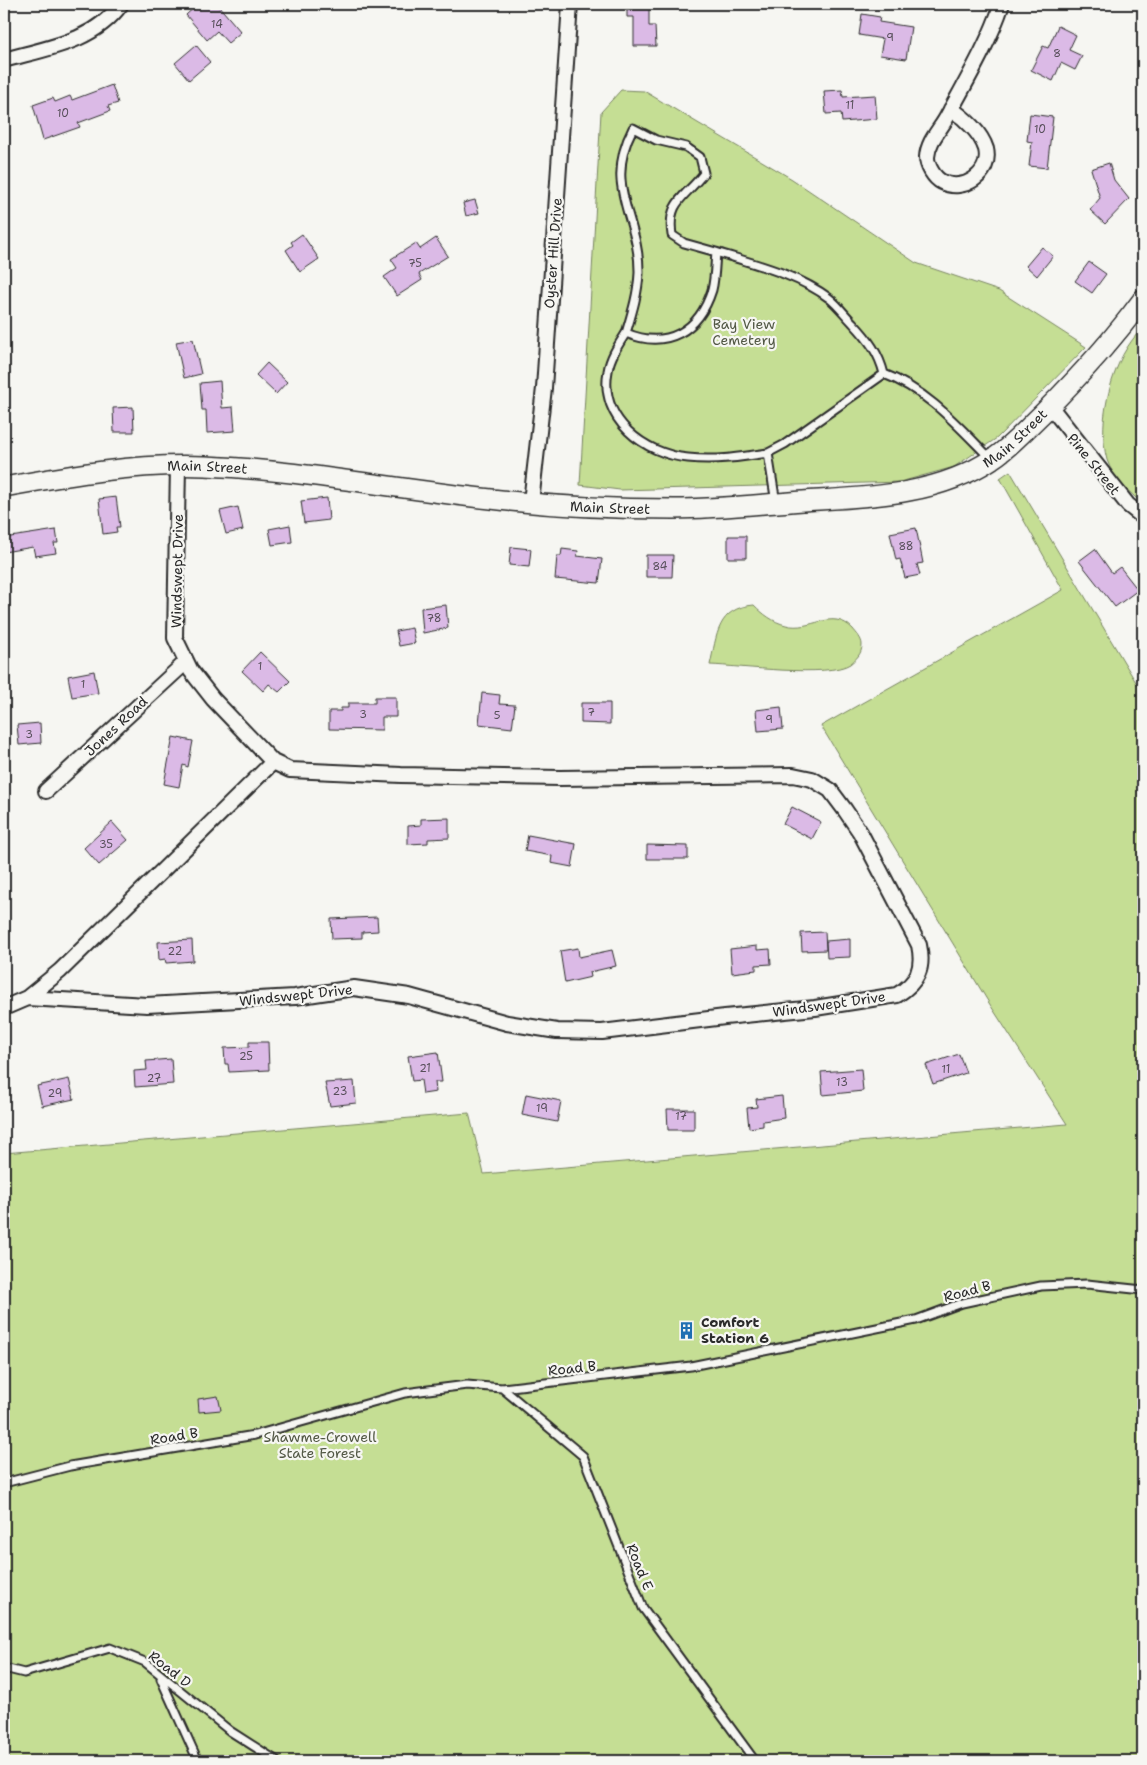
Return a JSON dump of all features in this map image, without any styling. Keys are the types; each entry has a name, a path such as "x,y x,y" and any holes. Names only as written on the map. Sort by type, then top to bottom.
{"main road":[{"name":"Main Street","path":"4,487 86,472 178,466 318,475 491,499 572,506 677,509 859,499 902,492 942,483 992,460 1010,446 1102,353 1143,299"}],"street":[{"path":"4,60 88,35 104,23 121,4"},
{"name":"Oyster Hill Drive","path":"531,502 544,388 570,4"},
{"path":"951,110 976,132 986,150 984,169 972,181 961,186 941,182 933,175 927,158 930,144 951,110 997,20 1002,4"},
{"name":"Pine Street","path":"1050,406 1128,505 1143,517"},
{"name":"Windswept Drive","path":"26,998 147,1005 295,997 354,988 409,996 507,1023 556,1030 602,1032 814,1008 897,995 909,988 920,971 922,960 919,945 860,832 830,790 812,779 793,774 560,778 401,775 290,770 273,762 213,699 186,662 176,638 178,466"},
{"name":"Jones Road","path":"46,791 186,662"},
{"name":"Windswept Drive","path":"4,1007 26,998 60,971 273,762"}],"lane":[{"path":"633,128 656,140 686,147 700,157 704,173 674,207 671,223 672,236 684,244 759,265 811,286 830,300 861,331 879,356 884,374 785,444 768,453 716,460 687,458 666,454 644,444 632,434 614,414 608,395 608,371 626,333 636,300 639,272 635,246 623,200 621,168 625,144 633,128"},
{"path":"626,333 642,339 660,339 680,334 694,324 705,308 712,288 716,252"},
{"path":"884,374 903,381 922,393 992,460"},
{"path":"768,453 776,503"},
{"name":"Road B","path":"4,1482 70,1466 255,1435 405,1393 467,1385 502,1388 691,1366 916,1320 962,1303 1041,1286 1087,1284 1143,1290"},
{"name":"Road E","path":"502,1388 583,1456 643,1608 755,1761"},
{"name":"Road D","path":"4,1668 24,1673 55,1666 110,1648 144,1662 160,1677 230,1731 277,1761"},
{"path":"160,1677 198,1761"}],"green space":[{"name":"Bay View Cemetery","path":"621,90 644,91 792,179 916,263 999,291 1086,347 997,438 954,467 900,482 620,490 580,485 601,112"},
{"path":"1143,328 1143,504 1122,484 1110,467 1104,444 1104,426 1110,389 1116,371 1123,354"},
{"name":"Shawme-Crowell State Forest","path":"1010,471 1143,694 1143,1761 4,1761 4,1153 469,1113 484,1174 1067,1124 989,1003 821,726 1063,590 1000,478"},
{"path":"754,605 768,617 786,625 804,625 829,620 845,623 853,629 862,643 860,654 850,664 839,668 823,670 804,671 710,665 717,634 726,617 732,611"}],"building":[{"path":"198,4 217,4 241,32 228,43 217,31 207,40 186,15"},
{"path":"627,4 649,4 649,26 655,26 656,46 634,46 634,17 627,17"},
{"path":"862,14 880,17 879,22 911,27 906,59 880,55 883,39 859,35"},
{"path":"1058,26 1076,35 1069,50 1082,56 1075,70 1061,63 1053,81 1031,70 1043,46 1048,48"},
{"path":"196,45 210,62 189,80 175,63"},
{"path":"112,85 118,103 108,106 110,111 78,123 80,127 43,140 33,105 53,98 55,102 70,96 72,100"},
{"path":"842,90 843,97 875,95 877,119 842,122 841,113 826,114 824,91"},
{"path":"1030,114 1053,117 1047,168 1029,166 1032,142 1027,141"},
{"path":"1109,163 1114,180 1129,199 1105,224 1090,210 1100,198 1091,169"},
{"path":"475,200 479,213 466,216 463,203"},
{"path":"302,234 319,259 300,272 286,250 293,245 291,242"},
{"path":"436,238 448,256 419,274 422,280 397,296 384,277 397,268 391,259 416,243 420,249"},
{"path":"1042,247 1053,256 1037,276 1026,266"},
{"path":"1089,262 1106,274 1092,293 1075,281"},
{"path":"193,339 201,374 184,378 176,342"},
{"path":"267,363 287,382 276,394 256,375"},
{"path":"220,381 222,408 233,407 235,431 207,433 206,410 202,410 200,383"},
{"path":"133,407 134,432 114,432 113,408"},
{"path":"116,497 120,527 116,527 117,532 103,534 99,499"},
{"path":"327,498 329,520 304,523 301,501"},
{"path":"238,507 243,530 226,534 220,511"},
{"path":"290,525 292,542 272,545 269,529"},
{"path":"916,528 923,563 917,564 920,575 905,578 900,559 896,560 890,533"},
{"path":"56,530 58,543 54,543 56,553 35,556 33,547 4,552 4,538"},
{"path":"728,536 746,536 746,558 728,558"},
{"path":"511,547 531,549 529,567 509,565"},
{"path":"562,549 578,551 577,556 602,559 599,583 555,579 557,556 561,556"},
{"path":"1095,549 1112,573 1120,567 1138,590 1115,607 1079,561"},
{"path":"646,555 673,555 672,577 646,577"},
{"path":"446,605 448,628 423,633 421,608"},
{"path":"412,628 415,643 399,646 396,631"},
{"path":"260,652 290,681 279,692 269,684 263,691 242,671"},
{"path":"94,671 98,693 72,697 68,676"},
{"path":"482,693 500,695 499,704 515,705 512,728 479,724"},
{"path":"375,697 396,697 396,717 382,717 382,730 329,729 329,711 341,711 341,708 348,708 348,703 375,703"},
{"path":"581,703 610,703 610,724 581,723"},
{"path":"781,707 783,729 758,731 756,710"},
{"path":"40,723 41,743 19,745 17,725"},
{"path":"173,737 193,741 188,767 183,765 179,787 164,784"},
{"path":"792,807 821,822 812,839 783,824"},
{"path":"449,818 449,838 428,839 428,843 408,844 408,826 421,825 421,819"},
{"path":"112,822 128,840 99,865 84,848"},
{"path":"528,835 576,844 572,867 551,863 552,856 525,851"},
{"path":"647,845 688,846 688,859 647,859"},
{"path":"377,917 378,931 362,932 362,938 332,939 331,919"},
{"path":"825,932 826,950 802,951 801,933"},
{"path":"850,939 850,957 827,958 826,941"},
{"path":"192,940 193,961 166,963 165,959 159,960 158,942"},
{"path":"757,946 757,950 770,949 771,964 756,965 756,970 732,973 730,949"},
{"path":"578,948 579,957 612,950 616,966 590,972 591,977 565,983 560,951"},
{"path":"249,1042 268,1042 269,1070 229,1072 228,1064 225,1064 224,1048 249,1047"},
{"path":"438,1052 442,1082 435,1082 436,1092 423,1094 421,1080 412,1081 408,1056"},
{"path":"959,1054 966,1073 933,1084 926,1065"},
{"path":"171,1059 173,1084 135,1087 134,1071 147,1070 146,1061"},
{"path":"861,1069 863,1091 823,1095 821,1072"},
{"path":"69,1079 74,1099 42,1106 37,1086"},
{"path":"354,1081 356,1103 330,1106 325,1083"},
{"path":"526,1094 561,1101 557,1122 522,1115"},
{"path":"782,1096 784,1118 763,1121 763,1126 749,1128 747,1108 757,1107 756,1099"},
{"path":"667,1109 694,1109 694,1130 668,1130"},
{"path":"218,1396 221,1410 199,1412 198,1399"}],"place":[{"name":"Comfort Station 6","path":"687,1330"}]}
